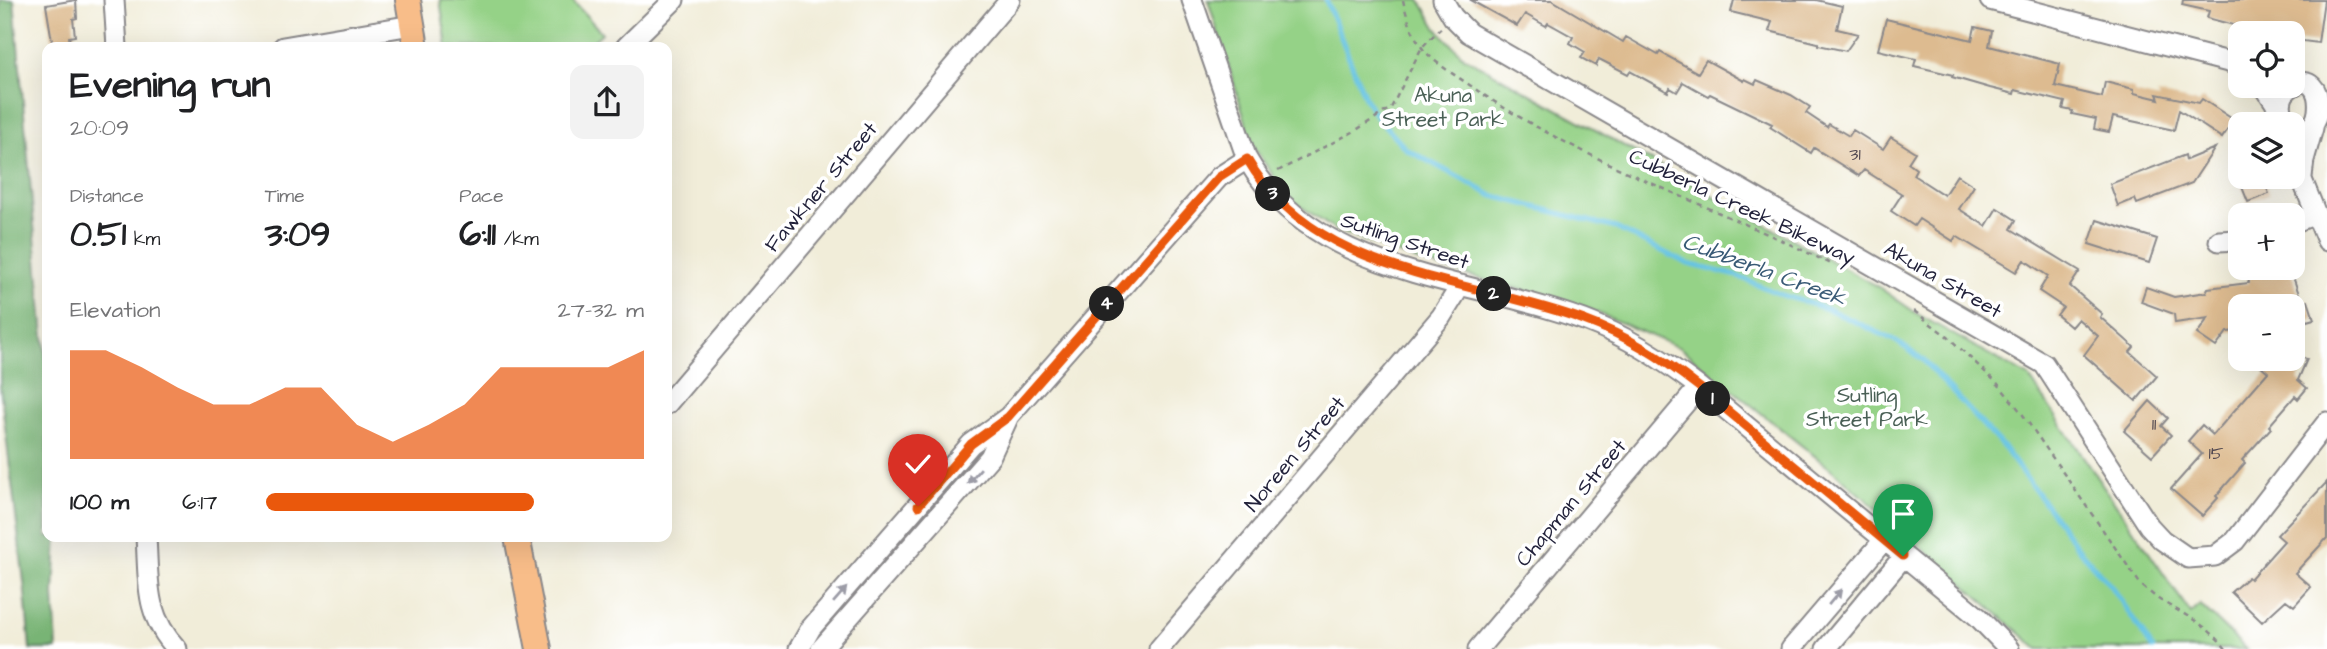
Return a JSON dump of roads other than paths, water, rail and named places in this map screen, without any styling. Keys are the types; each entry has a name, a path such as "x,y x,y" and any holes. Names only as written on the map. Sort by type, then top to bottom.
{"main road":[{"path":"408,0 414,36"},
{"path":"518,542 539,649"}],"street":[{"path":"114,0 117,42"},
{"path":"631,42 674,0"},
{"name":"Fawkner Street","path":"672,398 1010,0"},
{"name":"Sutling Street","path":"1192,0 1247,159 1260,181 1294,215 1331,241 1371,257 1582,319 1629,338 1699,387 1978,617 2009,649"},
{"path":"1990,0 2228,62"},
{"name":"Akuna Street","path":"1448,8 1469,33 2044,364 2149,526 2162,540 2188,558 2215,556 2235,541 2327,422"},
{"path":"343,42 414,36"},
{"path":"2285,112 2283,97 2293,86 2310,85 2324,96 2326,111 2305,158"},
{"path":"799,649 811,628 971,444 1008,417 1219,177 1247,159"},
{"path":"2305,186 2326,237"},
{"path":"2305,218 2316,214"},
{"path":"2219,241 2228,241"},
{"name":"Noreen Street","path":"1159,649 1441,317 1461,285"},
{"name":"Chapman Street","path":"1478,649 1699,387"},
{"path":"821,649 990,457 1008,417"},
{"path":"1791,649 1884,540"},
{"path":"146,542 151,606 160,627 177,649"},
{"path":"1826,649 1903,556"}],"waterway":[{"name":"Cubberla Creek","path":"1326,0 1366,100 1376,116 1406,149 1493,196 1616,228 1688,264 1737,276 1782,295 1828,309 1896,341 1923,360 2004,448 2077,547 2114,590 2153,649"}],"park label":[{"name":"Akuna Street Park","path":"1443,107"},
{"name":"Sutling Street Park","path":"1867,407"}]}
